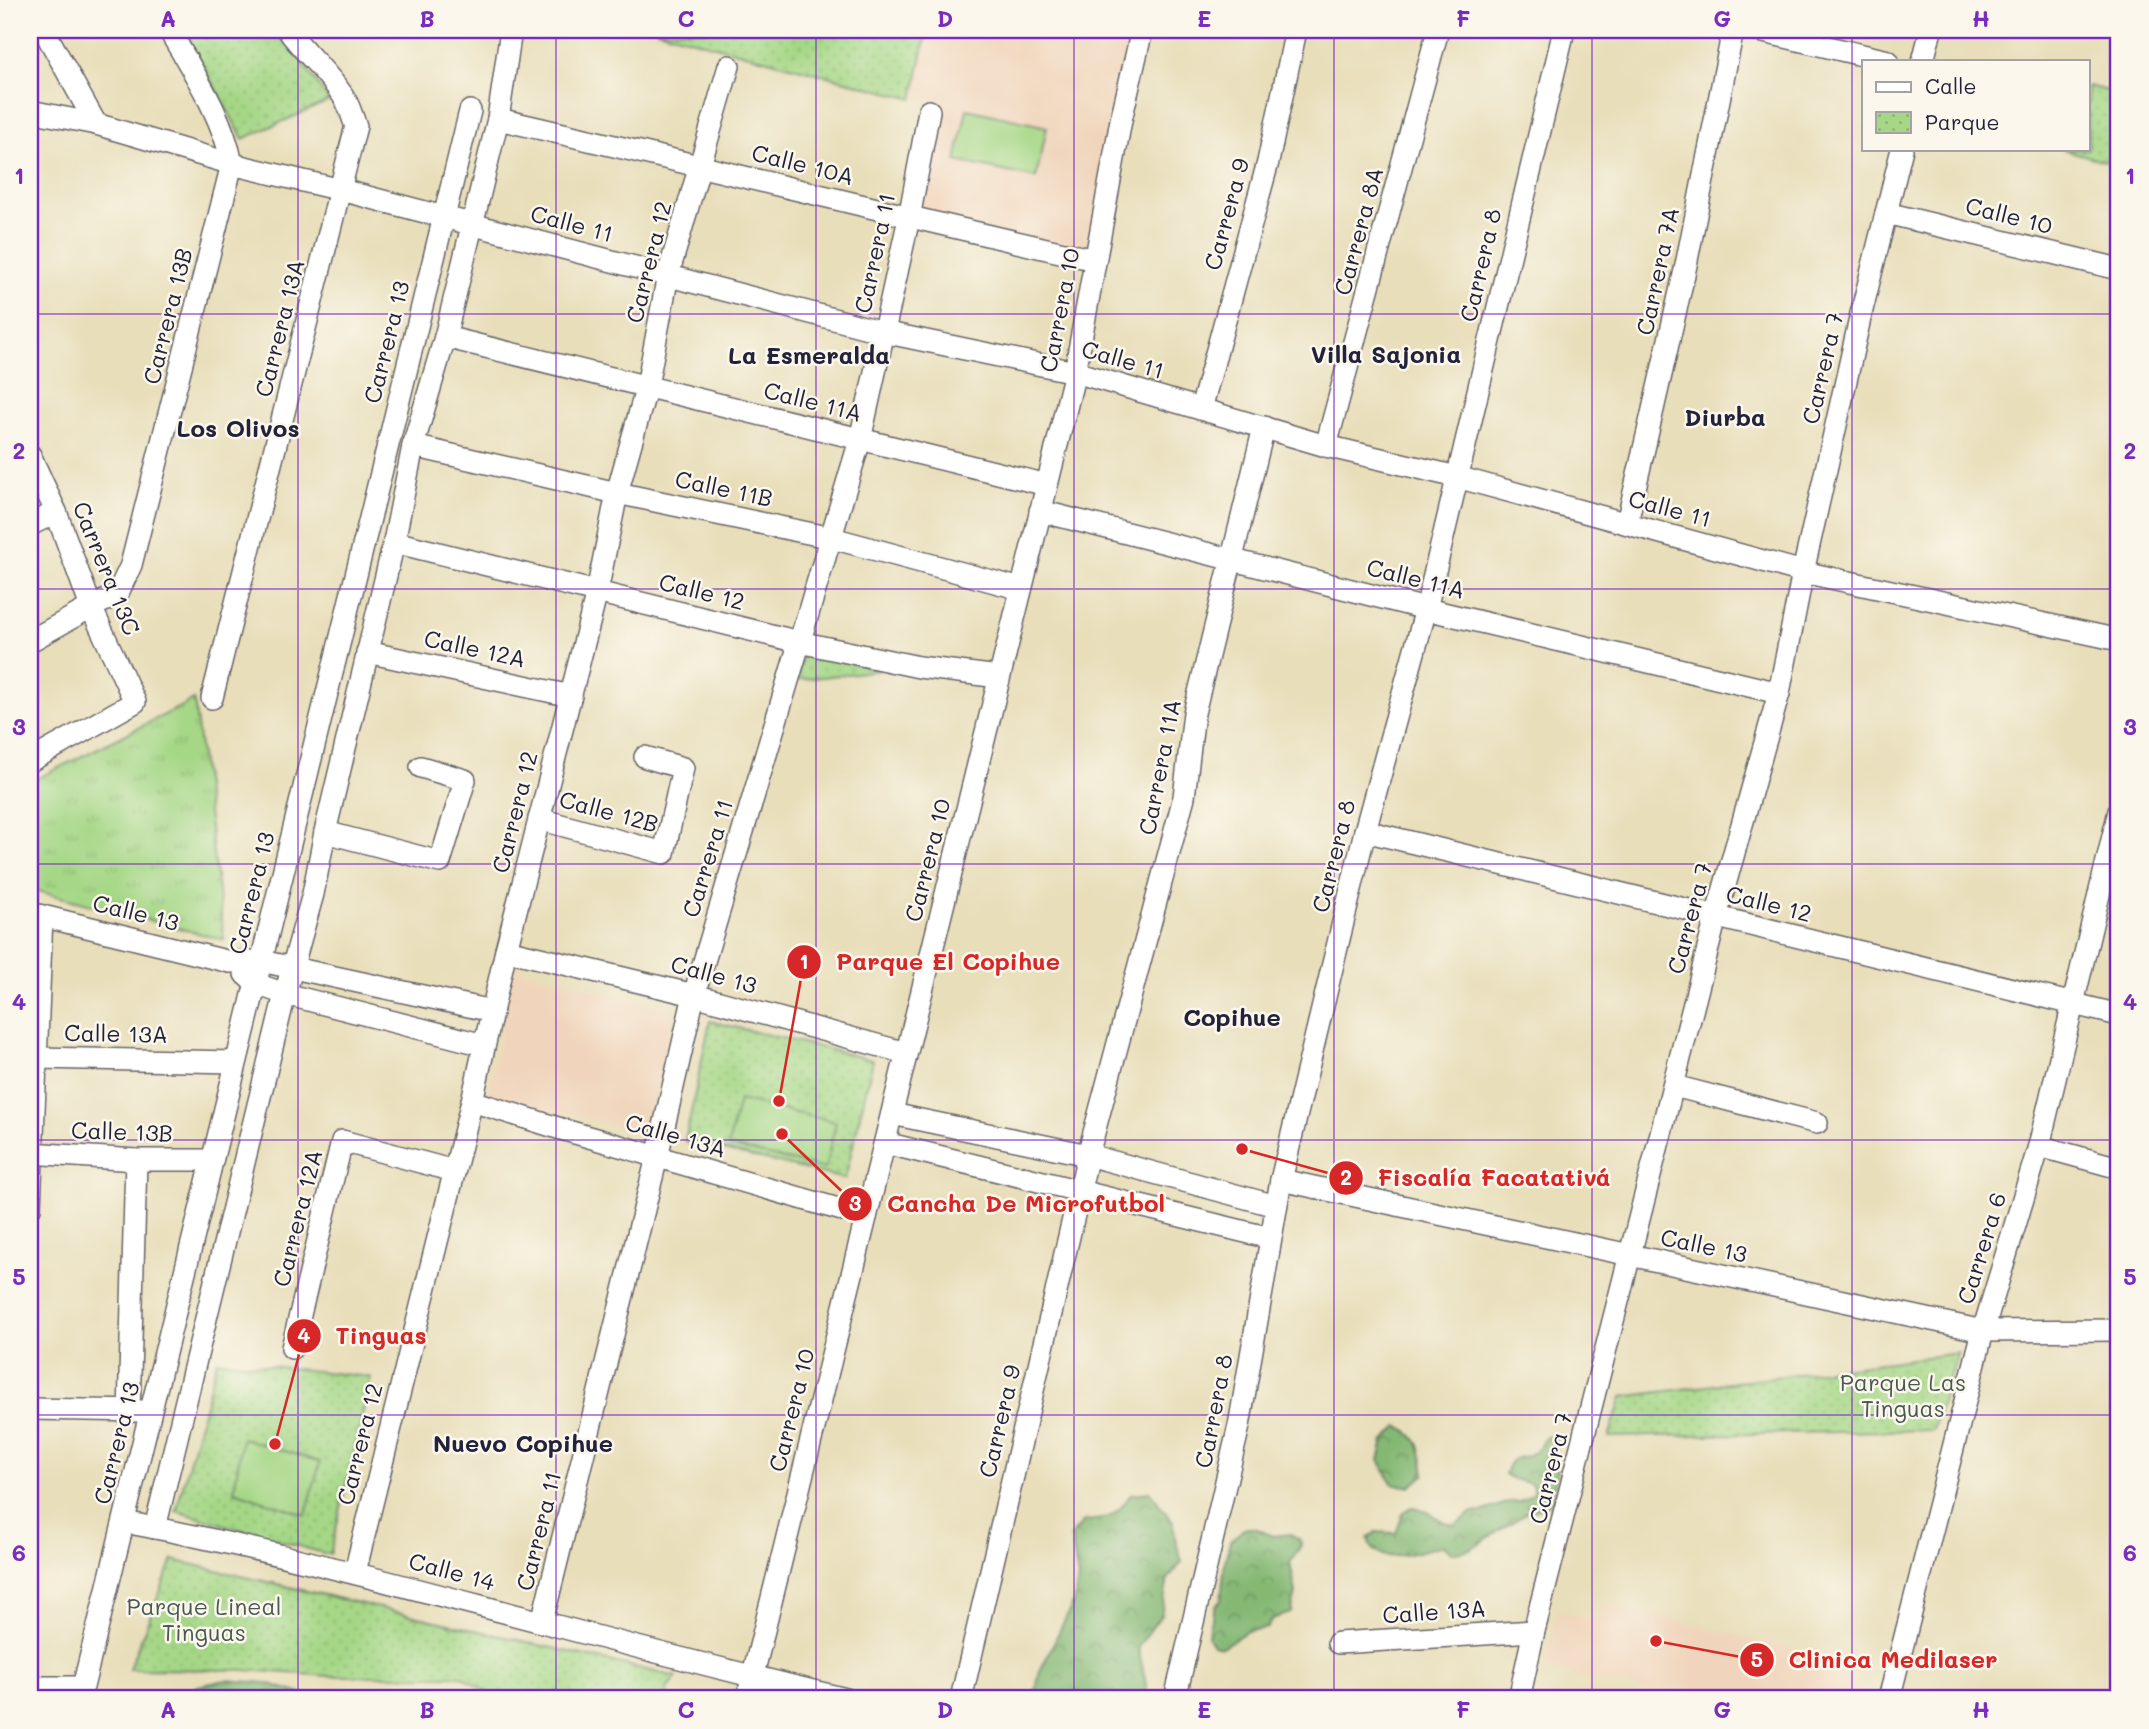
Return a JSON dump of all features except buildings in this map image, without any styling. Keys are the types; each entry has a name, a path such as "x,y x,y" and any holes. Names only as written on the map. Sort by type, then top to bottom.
{"street":[{"path":"44,30 96,124"},
{"path":"169,30 204,91 229,148 232,164"},
{"name":"Carrera 13A","path":"212,698 356,126 346,100 288,30"},
{"path":"155,1528 285,994 313,894 414,446 445,337 498,119 511,30"},
{"name":"Carrera 10","path":"747,1699 1075,372 1121,120 1142,30"},
{"name":"Carrera 9","path":"1201,410 1268,162 1296,30"},
{"name":"Carrera 8A","path":"1326,446 1438,30"},
{"name":"Carrera 8","path":"1175,1699 1239,1426 1281,1180 1365,831 1426,609 1564,30"},
{"name":"Carrera 7A","path":"1627,523 1685,270 1733,30"},
{"path":"1755,30 1884,60"},
{"path":"1923,60 1930,30"},
{"name":"Carrera 12","path":"355,1572 472,1101 506,950 597,592 617,493 647,386 668,275 729,66"},
{"name":"Calle 11","path":"30,111 96,124 232,164 883,332 1075,372 1326,446 1457,477 1803,572 2119,640"},
{"name":"Carrera 13","path":"30,1687 83,1687 470,111"},
{"name":"Carrera 11","path":"542,1622 657,1157 694,995 860,440 909,218 929,111"},
{"name":"Calle 10A","path":"498,119 1095,260"},
{"name":"Carrera 7","path":"1519,1699 1716,917 1779,692 1803,572 1902,150"},
{"name":"Carrera 13B","path":"30,641 117,595 131,565 232,164"},
{"name":"Calle 10","path":"1886,213 2119,269"},
{"name":"Calle 11A","path":"445,337 1047,485"},
{"name":"Carrera 11A","path":"1088,1155 1184,797 1194,713 1264,427"},
{"name":"Calle 11B","path":"414,446 617,493 832,538 1021,589"},
{"name":"Carrera 13C","path":"30,455 56,512 90,607 135,702 30,761"},
{"name":"Calle 11A","path":"1040,511 1426,609 1779,692"},
{"path":"30,525 56,512"},
{"name":"Calle 12","path":"394,542 799,642 919,667 999,677"},
{"name":"Calle 12A","path":"367,652 571,696"},
{"name":"Calle 12B","path":"539,820 664,853 683,768 645,757"},
{"path":"325,832 440,862 466,780 421,767"},
{"name":"Carrera 6","path":"1889,1699 1983,1331 2039,1146 2119,811"},
{"name":"Calle 12","path":"1365,831 2119,1015"},
{"path":"30,1208 36,1058 36,915"},
{"name":"Calle 13","path":"36,915 230,962 261,961 492,1011"},
{"name":"Calle 13","path":"506,950 694,995 906,1053"},
{"name":"Calle 13","path":"230,962 256,984 285,994 484,1045"},
{"name":"Calle 13A","path":"36,1058 236,1062"},
{"path":"1674,1086 1817,1123"},
{"name":"Calle 13A","path":"472,1101 866,1217"},
{"path":"892,1114 1088,1155 1276,1206"},
{"name":"Carrera 12A","path":"292,1348 342,1141 454,1171"},
{"path":"885,1143 1270,1238"},
{"path":"2039,1146 2119,1167"},
{"name":"Calle 13B","path":"31,1153 136,1160 212,1160"},
{"name":"Carrera 9","path":"961,1699 1088,1155"},
{"name":"Carrera 13","path":"129,1412 136,1160"},
{"name":"Calle 13","path":"1281,1180 1983,1331 2119,1330"},
{"path":"30,1409 129,1412 151,1410"},
{"name":"Calle 14","path":"124,1522 215,1539 355,1572 846,1699"},
{"name":"Calle 13A","path":"1338,1643 1534,1631"}],"shaded area":[{"path":"927,30 1128,30 1095,260 909,218 936,103 913,99"},
{"path":"513,969 674,1010 646,1134 489,1093"},
{"path":"1602,1604 1851,1662 1848,1673 1856,1684 1857,1699 1682,1699 1545,1668 1557,1611 1598,1620"}],"green space":[{"path":"184,30 280,30 329,101 243,139"},
{"path":"656,30 927,30 913,99"},
{"path":"2090,87 2119,94 2119,165 2066,150 2090,150"},
{"path":"967,109 1047,127 1036,178 956,161"},
{"path":"804,650 880,670 797,680"},
{"path":"194,700 224,940 30,889 30,782"},
{"path":"710,1021 873,1060 845,1179 685,1141"},
{"path":"739,1100 836,1122 825,1169 728,1146"},
{"name":"Parque Las Tinguas","path":"1958,1353 1933,1430 1609,1437 1622,1397"},
{"path":"217,1360 371,1377 330,1555 176,1511"},
{"path":"1398,1426 1416,1440 1422,1457 1425,1474 1410,1487 1392,1483 1379,1460 1384,1441"},
{"path":"1556,1436 1557,1446 1550,1465 1558,1470 1554,1498 1548,1505 1530,1511 1470,1549 1451,1553 1445,1545 1412,1554 1389,1556 1380,1554 1373,1548 1368,1538 1376,1532 1396,1533 1403,1514 1411,1507 1455,1525 1471,1513 1509,1502 1519,1502 1534,1493 1532,1484 1505,1474 1514,1459 1535,1451 1546,1437"},
{"path":"242,1438 320,1462 306,1515 234,1491"},
{"path":"1150,1492 1173,1522 1182,1562 1168,1579 1161,1615 1138,1647 1146,1684 1146,1699 1034,1699 1040,1671 1075,1599 1078,1578 1071,1536 1084,1521 1112,1515 1131,1494"},
{"path":"1245,1528 1255,1528 1272,1536 1291,1534 1300,1540 1301,1545 1290,1563 1296,1593 1291,1613 1272,1619 1267,1628 1247,1631 1222,1647 1213,1645 1208,1637 1209,1627 1215,1607 1221,1600 1230,1541"},
{"name":"Parque Lineal Tinguas","path":"173,1560 677,1677 666,1690 669,1699 497,1699 462,1676 329,1676 243,1670 129,1669"},
{"path":"226,1680 267,1683 305,1695 426,1690 452,1699 174,1699 198,1686"}],"place":[{"name":"Parque El Copihue","path":"779,1101"},
{"name":"Cancha De Microfutbol","path":"782,1134"},
{"name":"Fiscalía Facatativá","path":"1242,1149"},
{"name":"Tinguas","path":"275,1444"},
{"name":"Clinica Medilaser","path":"1656,1641"}],"district":[{"name":"Villa Sajonia","path":"1386,353"},
{"name":"La Esmeralda","path":"809,354"},
{"name":"Diurba","path":"1725,416"},
{"name":"Los Olivos","path":"238,427"},
{"name":"Copihue","path":"1232,1016"},
{"name":"Nuevo Copihue","path":"523,1442"}]}
